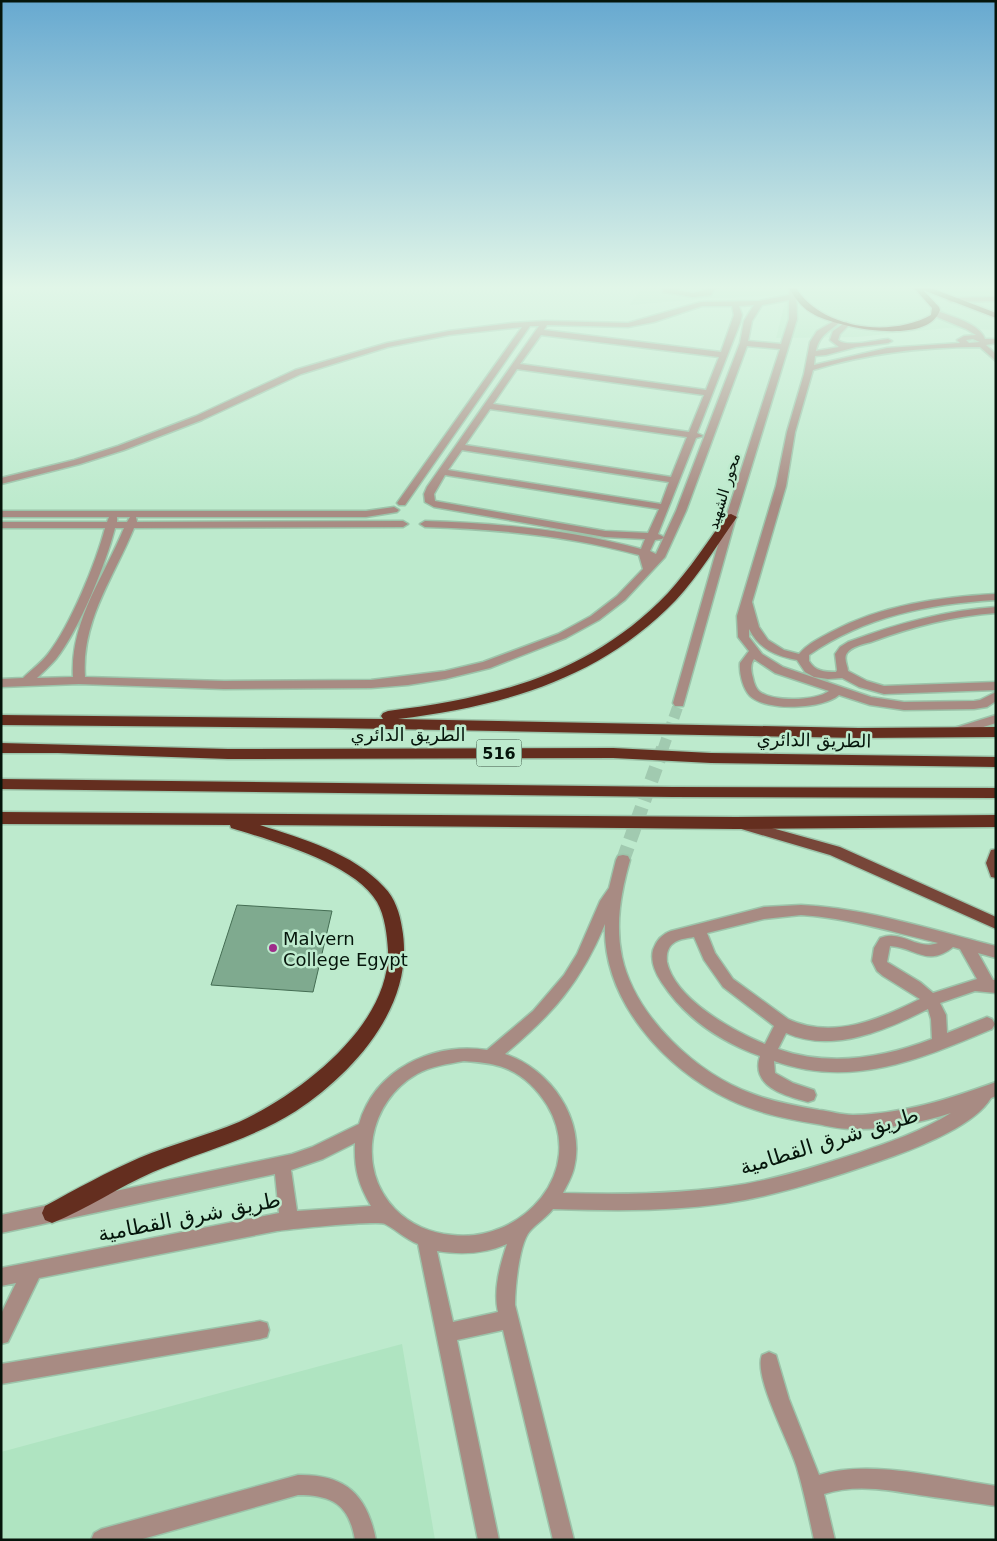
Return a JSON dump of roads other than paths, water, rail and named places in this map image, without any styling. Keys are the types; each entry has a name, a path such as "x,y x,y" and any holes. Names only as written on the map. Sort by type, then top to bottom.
{"highway":[{"path":"334,723 416,713 480,701 527,688 596,658 625,638 662,606 692,574 731,517"},
{"name":"الطريق الدائري","path":"1,720 334,723 859,733 996,732"},
{"name":"الطريق الدائري","path":"1,748 58,748 228,754 613,753 710,758 996,762"},
{"name":"516","path":"1,784 672,792 996,793"},
{"path":"1,818 736,823 996,821"},
{"path":"52,1214 148,1165 227,1136 266,1118 303,1094 335,1068 364,1035 382,1007 393,980 397,951 388,907 379,892 358,874 333,859 281,837 221,819"}],"main road":[{"path":"736,823 835,851 996,923"},
{"path":"996,854 993,863 996,873"}],"street":[{"path":"1,481 77,462 121,448 199,418 298,372 334,360"},
{"path":"1,525 112,519 136,513 366,514 394,510 402,503 503,360"},
{"path":"394,510 394,518 414,524 437,519 439,515 438,507 432,503 430,491 519,360"},
{"path":"648,568 644,553 722,360"},
{"path":"1,683 79,680 224,685 371,684 408,681 446,675 486,664 562,636 596,618 637,583 660,556 669,539 738,360"},
{"name":"محور الشهيد","path":"678,703 731,517 780,360"},
{"path":"811,360 778,496 742,616 746,642 755,652 779,670 886,705 974,705 983,704 996,696"},
{"path":"809,368 840,360"},
{"path":"515,366 708,392"},
{"path":"488,406 709,437"},
{"path":"460,447 674,480"},
{"path":"443,472 664,507"},
{"path":"402,503 416,500 605,534 652,536 669,539"},
{"path":"79,680 76,667 77,656 86,624 136,513"},
{"path":"1,514 112,519 132,524 414,524 510,528 611,544 660,556"},
{"path":"26,682 52,656 67,632 105,547 112,519"},
{"path":"842,673 828,676 816,674 804,665 803,658 810,650 827,638 873,618 932,603 996,597"},
{"path":"747,602 752,625 758,638 777,651 803,658"},
{"path":"842,673 840,653 855,643 926,620 964,613 996,610"},
{"path":"755,652 746,662 746,669 750,687 758,696 773,700 814,701 826,698 837,690"},
{"path":"842,673 863,684 884,690 996,686"},
{"path":"852,695 863,684"},
{"path":"951,733 996,720"},
{"name":"طريق شرق القطامية","path":"623,860 614,888 613,945 618,970 626,988 642,1017 665,1044 693,1068 726,1090 769,1106 807,1116 851,1122 892,1120 943,1108 992,1091"},
{"path":"491,1056 529,1025 578,966 614,888"},
{"path":"987,1024 886,1060 849,1066 809,1063 768,1052 731,1036 698,1015 684,1003 665,975 658,957 664,942 671,937 764,913 801,910 820,911 876,922 996,952"},
{"path":"698,930 709,956 721,976 742,995 783,1024 808,1033 825,1034 860,1031 890,1021 931,1000 975,985 993,987"},
{"path":"940,1042 938,1015 931,1000 916,985 883,969 879,961 883,943 891,940 934,951 958,942"},
{"path":"958,942 993,987"},
{"path":"783,1024 768,1052 764,1065 770,1077 782,1086 808,1094"},
{"path":"455,1055 491,1056 516,1065 537,1080 554,1100 565,1123 568,1149 564,1176 551,1200 538,1216 504,1238 485,1243 458,1245 426,1239 411,1233 387,1214 373,1196 364,1174 361,1152 364,1130 374,1105 391,1084 412,1068 437,1058 455,1055"},
{"name":"طريق شرق القطامية","path":"551,1200 621,1202 678,1200 727,1195 786,1182 859,1160 932,1134 959,1117 992,1091"},
{"name":"طريق شرق القطامية","path":"1,1224 282,1164 317,1153 364,1130"},
{"path":"282,1164 289,1220"},
{"name":"طريق شرق القطامية","path":"1,1277 289,1220 387,1214"},
{"path":"521,1228 508,1265 506,1305 564,1540"},
{"path":"426,1239 489,1540"},
{"path":"1,1335 34,1269"},
{"path":"446,1334 509,1318"},
{"path":"1,1374 260,1330"},
{"path":"769,1362 779,1399 807,1467 826,1540"},
{"path":"813,1487 832,1480 874,1478 996,1496"},
{"path":"101,1540 298,1485 316,1484 334,1488 348,1498 359,1514 366,1540"}],"tunnel":[{"path":"663,749 679,703"},
{"path":"623,860 663,748"}],"place":[{"name":"Malvern College Egypt","path":"273,948"}]}
